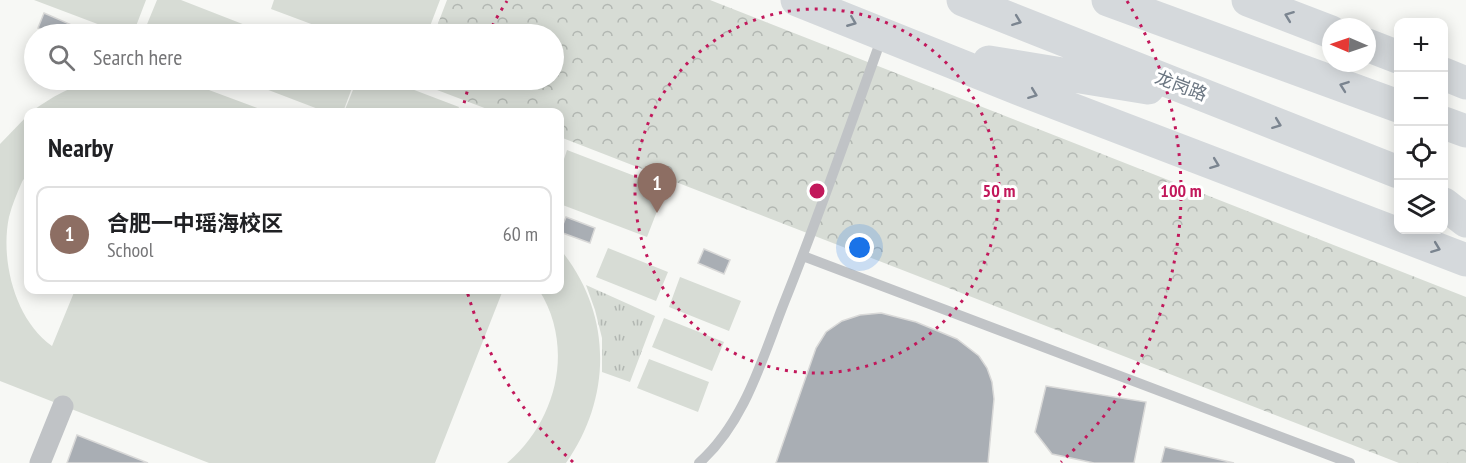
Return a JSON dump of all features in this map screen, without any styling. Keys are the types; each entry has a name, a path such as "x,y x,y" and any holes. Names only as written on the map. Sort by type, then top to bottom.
{"main road":[{"path":"797,0 1030,93 1466,260"},
{"name":"龙岗路","path":"963,0 1394,170"},
{"path":"1108,0 1394,105"},
{"path":"1149,0 1209,37"},
{"path":"1248,0 1322,29"},
{"path":"1376,48 1394,55"},
{"path":"928,52 1213,98"},
{"path":"1448,76 1466,83"},
{"path":"1448,125 1466,131"},
{"path":"1448,191 1466,198"},
{"path":"1448,208 1466,221"}],"street":[{"path":"40,463 63,406"}],"lane":[{"path":"699,463 728,430 745,402 803,256 883,34"},
{"path":"803,256 1350,463"}],"green space":[{"path":"34,0 146,0 137,24 98,24"},
{"path":"157,0 181,0 243,24 147,24"},
{"path":"274,0 440,0 431,24 311,24 271,9"},
{"path":"447,0 710,0 1466,297 1466,463 1399,463 564,139 564,108 484,108 437,90 564,90 564,24 438,24"},
{"path":"68,90 209,90 257,108 36,108"},
{"path":"268,90 351,90 344,108 316,108"},
{"path":"353,90 414,90 459,107 459,108 346,108"},
{"path":"24,119 24,179 9,217 7,252 9,270 13,288 28,321 52,346 73,294 501,294 435,463 209,463 0,381 0,144"},
{"path":"567,150 666,188 647,237 564,206 564,159"},
{"path":"608,248 668,272 656,301 596,277"},
{"path":"564,255 577,274 589,300 597,327 600,354 598,382 592,410 581,437 566,463 507,463 524,446 549,405 558,359 556,335 550,312 541,294 564,294"},
{"path":"680,277 741,301 729,331 669,307"},
{"path":"586,285 655,316 630,382 602,372 602,338"},
{"path":"664,318 724,342 712,371 652,347"},
{"path":"649,359 709,382 698,412 637,388"}],"building":[{"path":"44,13 69,24 40,24"},
{"path":"566,217 595,228 590,243 564,233"},
{"path":"704,249 730,260 724,274 698,263"},
{"path":"881,313 916,322 957,339 979,356 992,382 994,399 988,463 776,463 816,348 826,332 842,321 860,315"},
{"path":"1046,386 1146,402 1134,463 1094,463 1052,454 1035,432"},
{"path":"77,435 148,463 67,463"},
{"path":"1165,447 1234,463 1161,463"}],"place":[{"name":"合肥一中瑶海校区","path":"657,213"}]}
